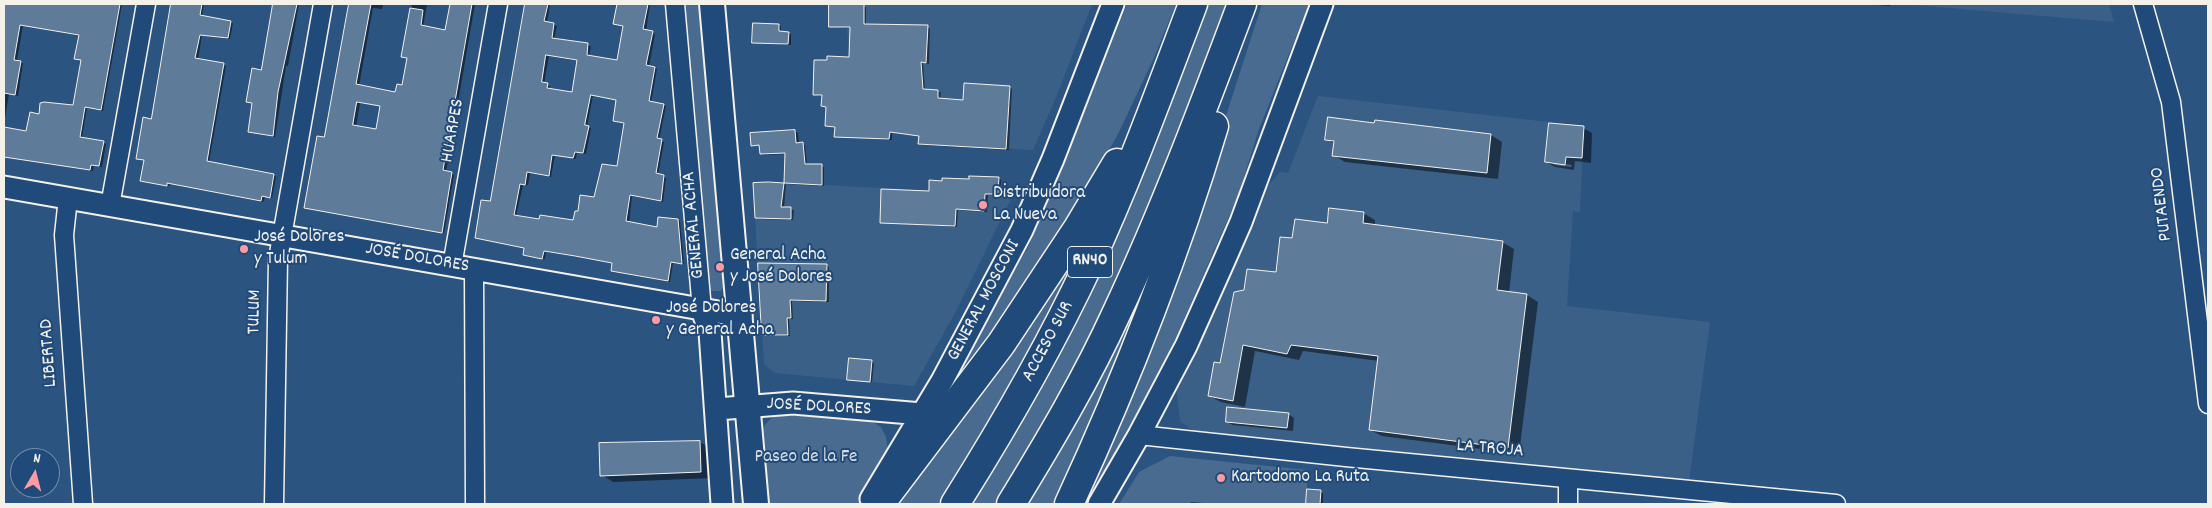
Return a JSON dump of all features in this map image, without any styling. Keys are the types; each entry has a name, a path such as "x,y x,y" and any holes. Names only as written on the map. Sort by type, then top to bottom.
{"highway":[{"name":"ACCESO SUR","path":"955,504 1011,412 1064,315 1126,177 1192,4"},
{"name":"RN40","path":"1011,504 1072,400 1117,313 1173,184 1242,4"},
{"path":"1069,504 1139,343 1178,241 1216,119 1248,4"},
{"path":"880,504 995,352 1031,300 1132,138 1167,72"}],"main road":[{"name":"GENERAL ACHA","path":"712,4 741,316 756,504"}],"street":[{"path":"110,206 146,4"},
{"name":"TULUM","path":"274,504 278,259 323,4"},
{"name":"HUARPES","path":"452,266 498,4"},
{"name":"GENERAL ACHA","path":"675,4 702,310 710,332 722,504"},
{"name":"GENERAL MOSCONI","path":"868,504 974,323 1030,214 1113,4"},
{"path":"1099,504 1139,435 1186,346 1241,222 1322,4"},
{"name":"PUTAENDO","path":"2143,4 2171,102 2208,404"},
{"name":"JOSÉ DOLORES","path":"4,187 741,316"},
{"name":"LIBERTAD","path":"68,198 64,235 83,504"},
{"path":"474,270 475,504"},
{"name":"JOSÉ DOLORES","path":"716,409 793,403 922,414"},
{"name":"LA TROJA","path":"1139,435 1568,479 1748,500 1836,504"},
{"path":"1568,479 1568,504"}],"shaded area":[{"path":"845,4 1092,4 1057,95 1033,150 918,144 913,54 849,52"},
{"path":"1903,4 2109,4 2114,22 1984,11"},
{"path":"1318,96 1584,126 1580,212 1573,211 1567,306 1710,322 1689,482 1199,435 1180,421 1176,385 1259,196 1280,172 1288,173"},
{"path":"769,182 1013,195 955,313 914,386 775,373 764,364 753,183"}],"green space":[{"path":"683,4 701,4 727,282 721,291 707,291"},
{"path":"1127,4 1176,4 1153,60 1119,132 1066,229 887,484 933,413 1028,247 1063,167"},
{"path":"1207,4 1228,4 1180,131 1106,314 1000,504 968,504 1155,143"},
{"path":"1262,4 1309,4 1259,129 1238,196 1158,378 1088,504 1078,504 1223,125"},
{"path":"1181,199 1061,504 1028,504 1084,409 1123,336 1147,284"},
{"path":"1085,237 1034,339 997,406 938,504 889,504"},
{"name":"Paseo de la Fe","path":"780,412 868,419 881,427 886,437 888,450 877,474 858,504 768,504 761,466 761,435 766,423"},
{"name":"Kartodomo La Ruta","path":"1170,456 1308,470 1306,504 1119,504 1139,472"}],"building":[{"path":"4,4 120,4 101,110 85,107 80,137 104,141 99,166 91,165 90,170 4,157 4,127 26,131 30,112 39,114 40,103 73,105 81,60 74,59 79,35 20,25 14,60 21,61 15,95 4,93"},
{"path":"171,4 202,4 200,15 231,21 228,38 200,35 195,58 224,63 207,161 274,174 270,198 262,196 261,201 167,183 167,186 140,181 144,160 136,159 143,117 151,119"},
{"path":"273,4 297,4 278,92 273,136 248,132 252,103 246,102 252,68 261,70"},
{"path":"349,4 371,4 356,84 395,92 397,84 402,85 407,58 401,57 410,8 423,10 421,25 445,30 450,4 472,4 443,170 452,172 442,233 304,208 317,136 324,137","holes":["357,102 380,106 376,129 353,125"]},
{"path":"525,4 548,4 544,21 554,23 552,38 588,43 587,55 617,60 623,26 613,24 617,4 648,4 643,29 653,31 646,65 655,67 649,101 664,104 657,138 662,139 656,173 664,175 661,201 630,195 626,221 657,227 658,217 678,219 682,264 671,262 668,281 611,271 612,263 575,256 544,251 542,259 523,255 524,248 475,238 481,200 490,201","holes":["546,55 577,60 572,92 547,88 548,83 542,82","591,95 616,100 613,121 624,123 617,166 602,164 594,197 580,195 578,211 575,211 573,220 540,215 539,219 514,215 520,184 525,185 527,172 549,176 552,155 573,158 575,152 583,153 589,126 585,125"]},
{"path":"829,4 864,4 864,24 928,25 926,63 921,62 923,89 938,90 938,98 963,100 964,83 1010,86 1006,149 918,144 919,136 890,132 889,139 834,137 835,127 825,126 826,107 821,106 822,95 813,95 814,60 827,60 827,56 849,57 850,27 829,27"},
{"path":"753,23 779,24 779,31 789,32 788,44 752,43"},
{"path":"1328,117 1374,123 1375,120 1491,134 1487,173 1332,156 1334,141 1325,140"},
{"path":"1549,123 1584,126 1582,158 1566,157 1565,165 1545,162"},
{"path":"795,130 796,143 803,142 805,164 822,164 822,185 784,183 785,153 760,154 759,145 751,146 750,133"},
{"path":"969,176 999,177 998,194 985,194 984,211 956,209 955,226 880,223 881,189 929,191 929,180 942,181 942,178 969,179"},
{"path":"753,183 784,183 781,207 791,207 791,219 755,218"},
{"path":"1329,208 1364,212 1363,223 1503,241 1497,290 1527,294 1508,448 1369,430 1378,356 1291,345 1287,354 1243,345 1233,401 1208,396 1214,362 1220,363 1234,292 1244,290 1247,269 1276,272 1280,237 1292,238 1295,219 1327,223"},
{"path":"758,263 827,264 826,301 790,300 791,318 787,318 788,335 762,335"},
{"path":"849,358 872,360 870,382 847,380"},
{"path":"1227,407 1289,413 1287,428 1226,422"},
{"path":"700,441 701,472 600,476 599,443"},
{"path":"1307,489 1321,490 1320,504 1306,504"}],"place":[{"name":"Distribuidora La Nueva","path":"983,205"},
{"name":"José Dolores y Tulum","path":"244,249"},
{"name":"General Acha y José Dolores","path":"720,267"},
{"name":"José Dolores y General Acha","path":"656,320"},
{"name":"Kartodomo La Ruta","path":"1221,478"}]}
